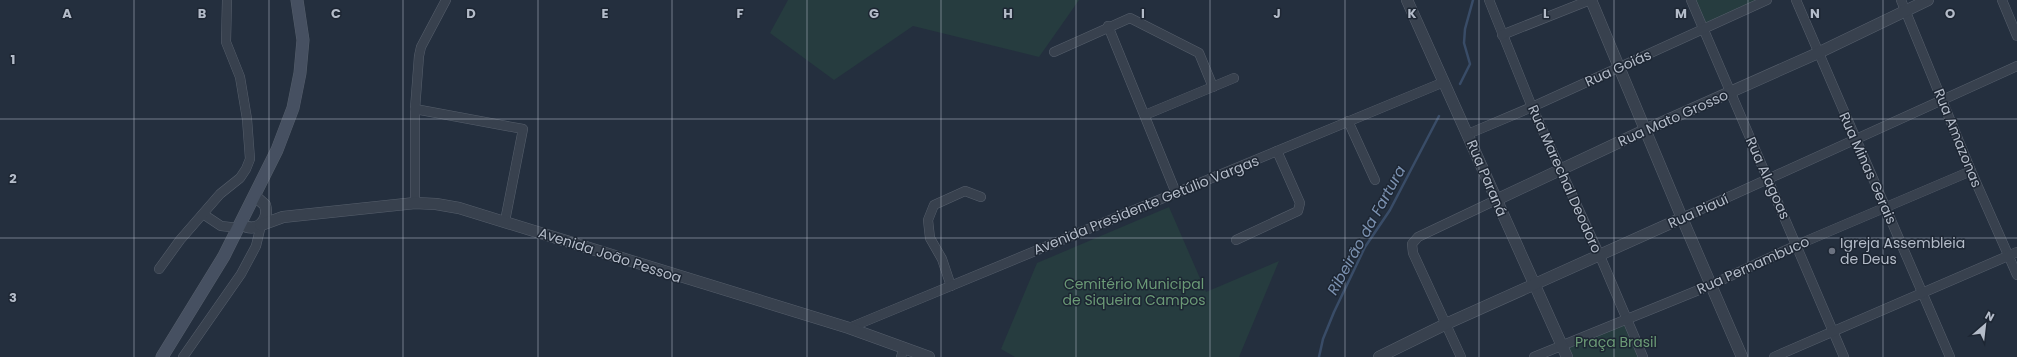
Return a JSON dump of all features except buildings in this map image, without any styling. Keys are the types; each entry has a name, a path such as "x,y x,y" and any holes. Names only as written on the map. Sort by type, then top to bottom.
{"main road":[{"path":"162,357 224,256 277,150 294,101 300,73 303,40 297,0"}],"street":[{"path":"159,269 220,194 240,178 250,159 248,126 240,77 226,42 227,0"},
{"path":"415,203 415,109 419,56 421,47 446,0"},
{"path":"1402,0 1412,11"},
{"name":"Rua Paraná","path":"1407,0 1567,357"},
{"name":"Rua Marechal Deodoro","path":"1489,0 1532,107 1561,168 1643,357"},
{"path":"1502,35 1591,0 1742,357"},
{"name":"Rua Alagoas","path":"1691,0 1844,357"},
{"name":"Rua Goiás","path":"1468,134 1532,107 1767,0"},
{"name":"Rua Minas Gerais","path":"1796,0 1950,357"},
{"name":"Rua Mato Grosso","path":"1446,324 1413,253 1412,244 1418,237 1561,168 1818,53 1903,5 1928,0"},
{"path":"2002,0 2017,36"},
{"name":"Rua Amazonas","path":"1903,5 1971,171 2013,253 2017,275"},
{"path":"1054,52 1108,26 1130,18 1199,53 1214,87"},
{"path":"1108,26 1176,193"},
{"name":"Rua Piauí","path":"1379,357 1446,324 1600,256 2017,66"},
{"path":"1145,115 1234,78"},
{"name":"Avenida Presidente Getúlio Vargas","path":"849,328 1444,82"},
{"path":"415,109 522,129 505,221"},
{"path":"1348,121 1375,180"},
{"path":"1236,240 1296,213 1300,207 1277,152"},
{"name":"Rua Pernambuco","path":"1534,357 1562,347 1626,318 1711,285 1885,206 1971,171"},
{"path":"951,286 942,259 930,238 928,220 934,205 965,191 981,198"},
{"path":"255,196 283,217"},
{"name":"Avenida João Pessoa","path":"203,214 221,226 240,226 249,228 283,217 415,203 436,204 459,208 505,221 588,249 849,328 903,353 929,357"},
{"path":"182,357 240,274 256,246 261,225 266,216 265,205"},
{"path":"1774,357 2013,253"},
{"path":"1446,324 1461,357"}],"green space":[{"path":"788,0 1079,0 1039,57 913,26 834,80 770,33"},
{"path":"1694,0 1759,0 1706,26"},
{"name":"Cemitério Municipal de Siqueira Campos","path":"1169,207 1206,292 1279,261 1239,357 1015,357 1001,349 1037,263"},
{"name":"Praça Brasil","path":"1625,321 1640,357 1569,357 1565,348"}],"waterway":[{"name":"Ribeirão da Fartura","path":"1460,84 1470,64 1464,43 1465,29 1473,0"},
{"name":"Ribeirão da Fartura","path":"1319,357 1323,339 1334,312 1365,247 1390,210 1439,116"}],"place":[{"name":"Igreja Assembleia de Deus","path":"1832,251"}]}
